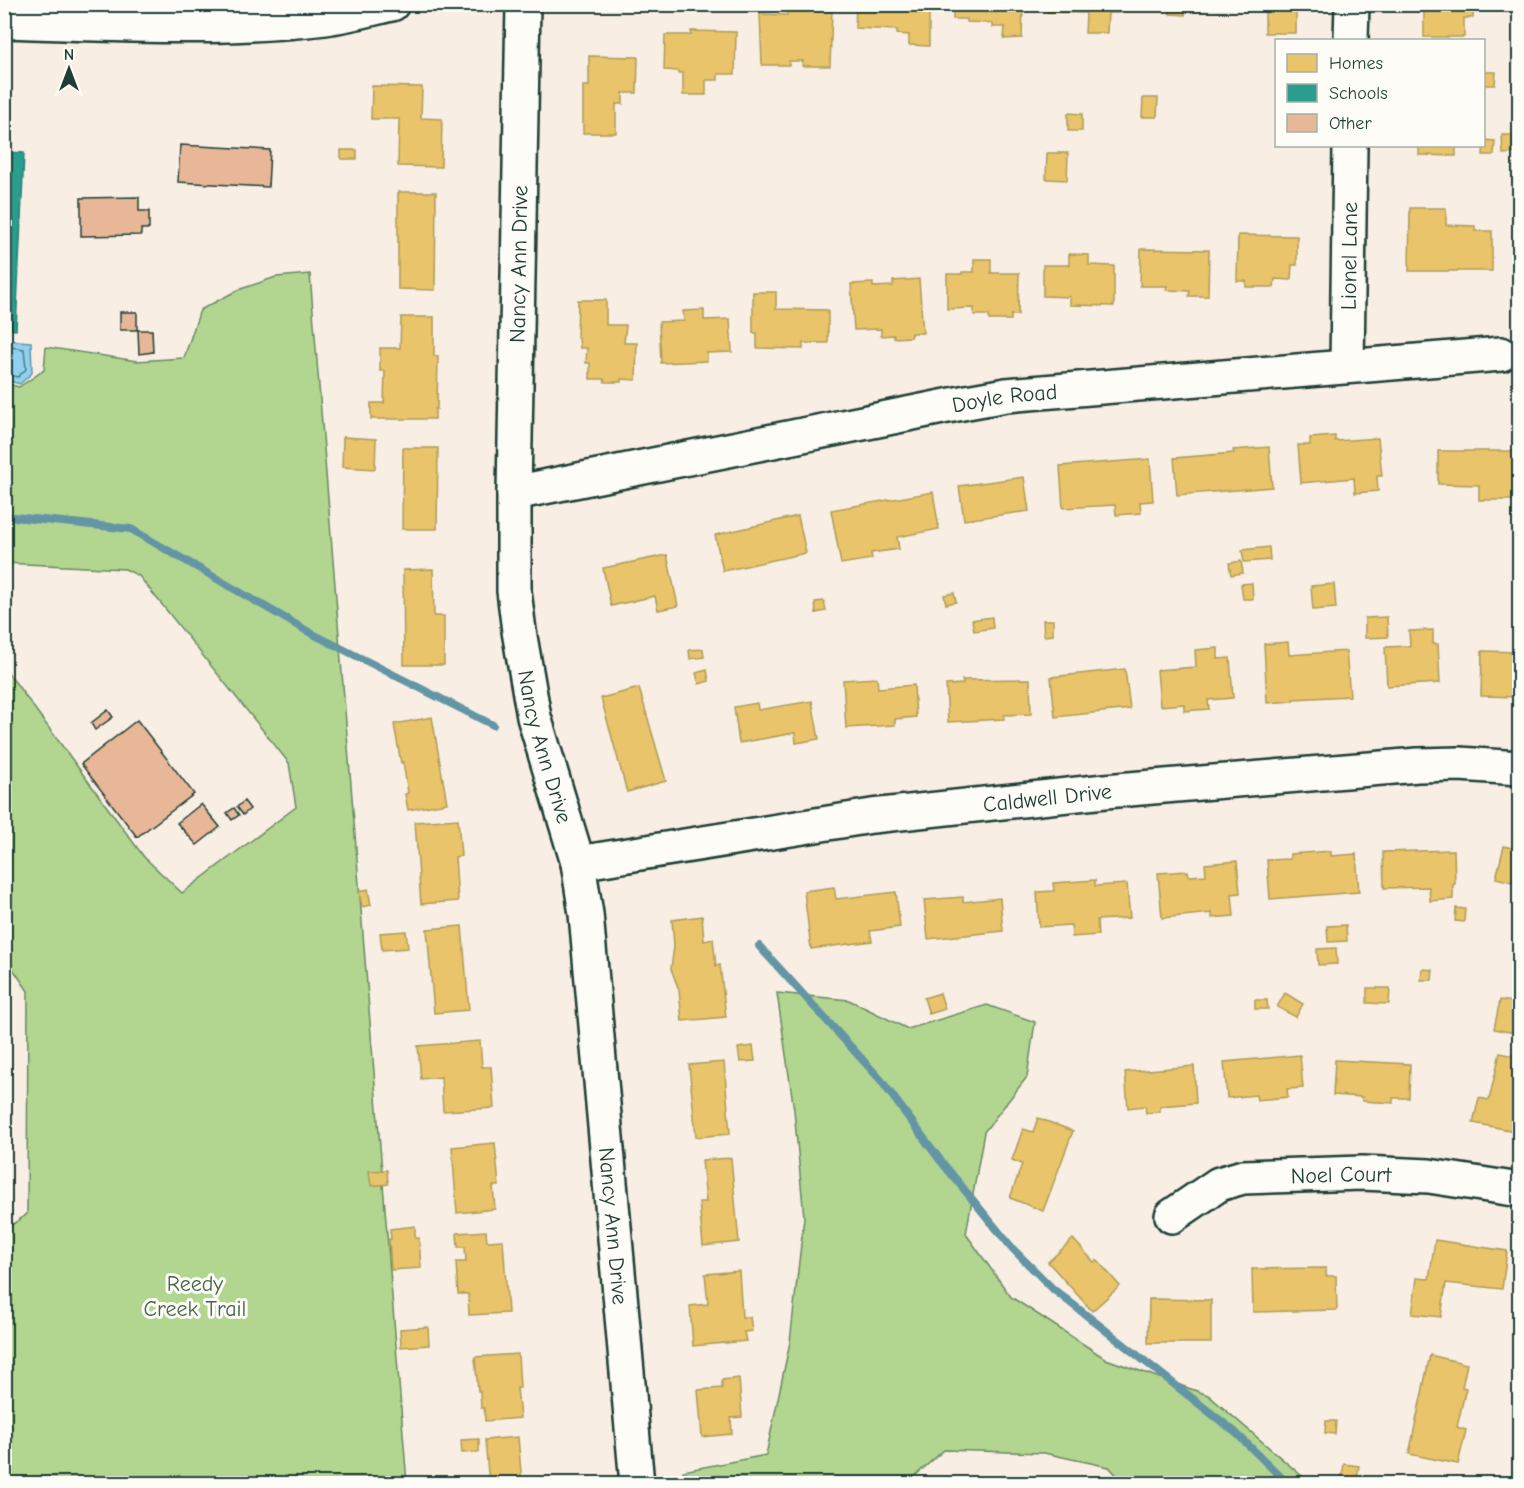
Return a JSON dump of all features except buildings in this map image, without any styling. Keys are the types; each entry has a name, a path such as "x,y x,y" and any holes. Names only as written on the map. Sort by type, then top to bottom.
{"street":[{"path":"4,21 250,25 327,18 392,4"},
{"name":"Nancy Ann Drive","path":"523,4 514,591 534,717 578,863 586,914 638,1484"},
{"path":"1351,39 1352,4"},
{"name":"Lionel Lane","path":"1347,366 1350,147"},
{"name":"Doyle Road","path":"514,493 955,404 1006,396 1501,354"},
{"name":"Caldwell Drive","path":"578,863 872,816 1105,791 1418,765 1459,764 1520,768"},
{"name":"Noel Court","path":"1172,1216 1219,1184 1242,1177 1362,1173 1418,1175 1520,1190"}],"green space":[{"name":"Reedy Creek Trail","path":"310,274 407,1483 5,1483 5,1230 27,1214 28,991 5,957 4,667 144,857 182,893 296,807 289,763 139,576 125,569 5,563 4,383 19,387 44,370 46,347 137,361 184,358 200,310 238,290 276,277"},
{"path":"777,993 849,1000 908,1029 987,1005 1035,1022 1027,1077 984,1132 966,1234 1011,1297 1106,1359 1208,1395 1310,1483 1124,1483 1109,1467 1044,1453 944,1450 907,1483 684,1483 683,1471 766,1455 790,1342 804,1217 794,1110"}],"water":[{"path":"5,340 31,342 32,373 20,384 5,380"}],"waterway":[{"path":"4,516 131,529 307,631 493,725"},
{"path":"759,946 880,1079 940,1160 1013,1249 1053,1289 1235,1432 1288,1484"}]}
